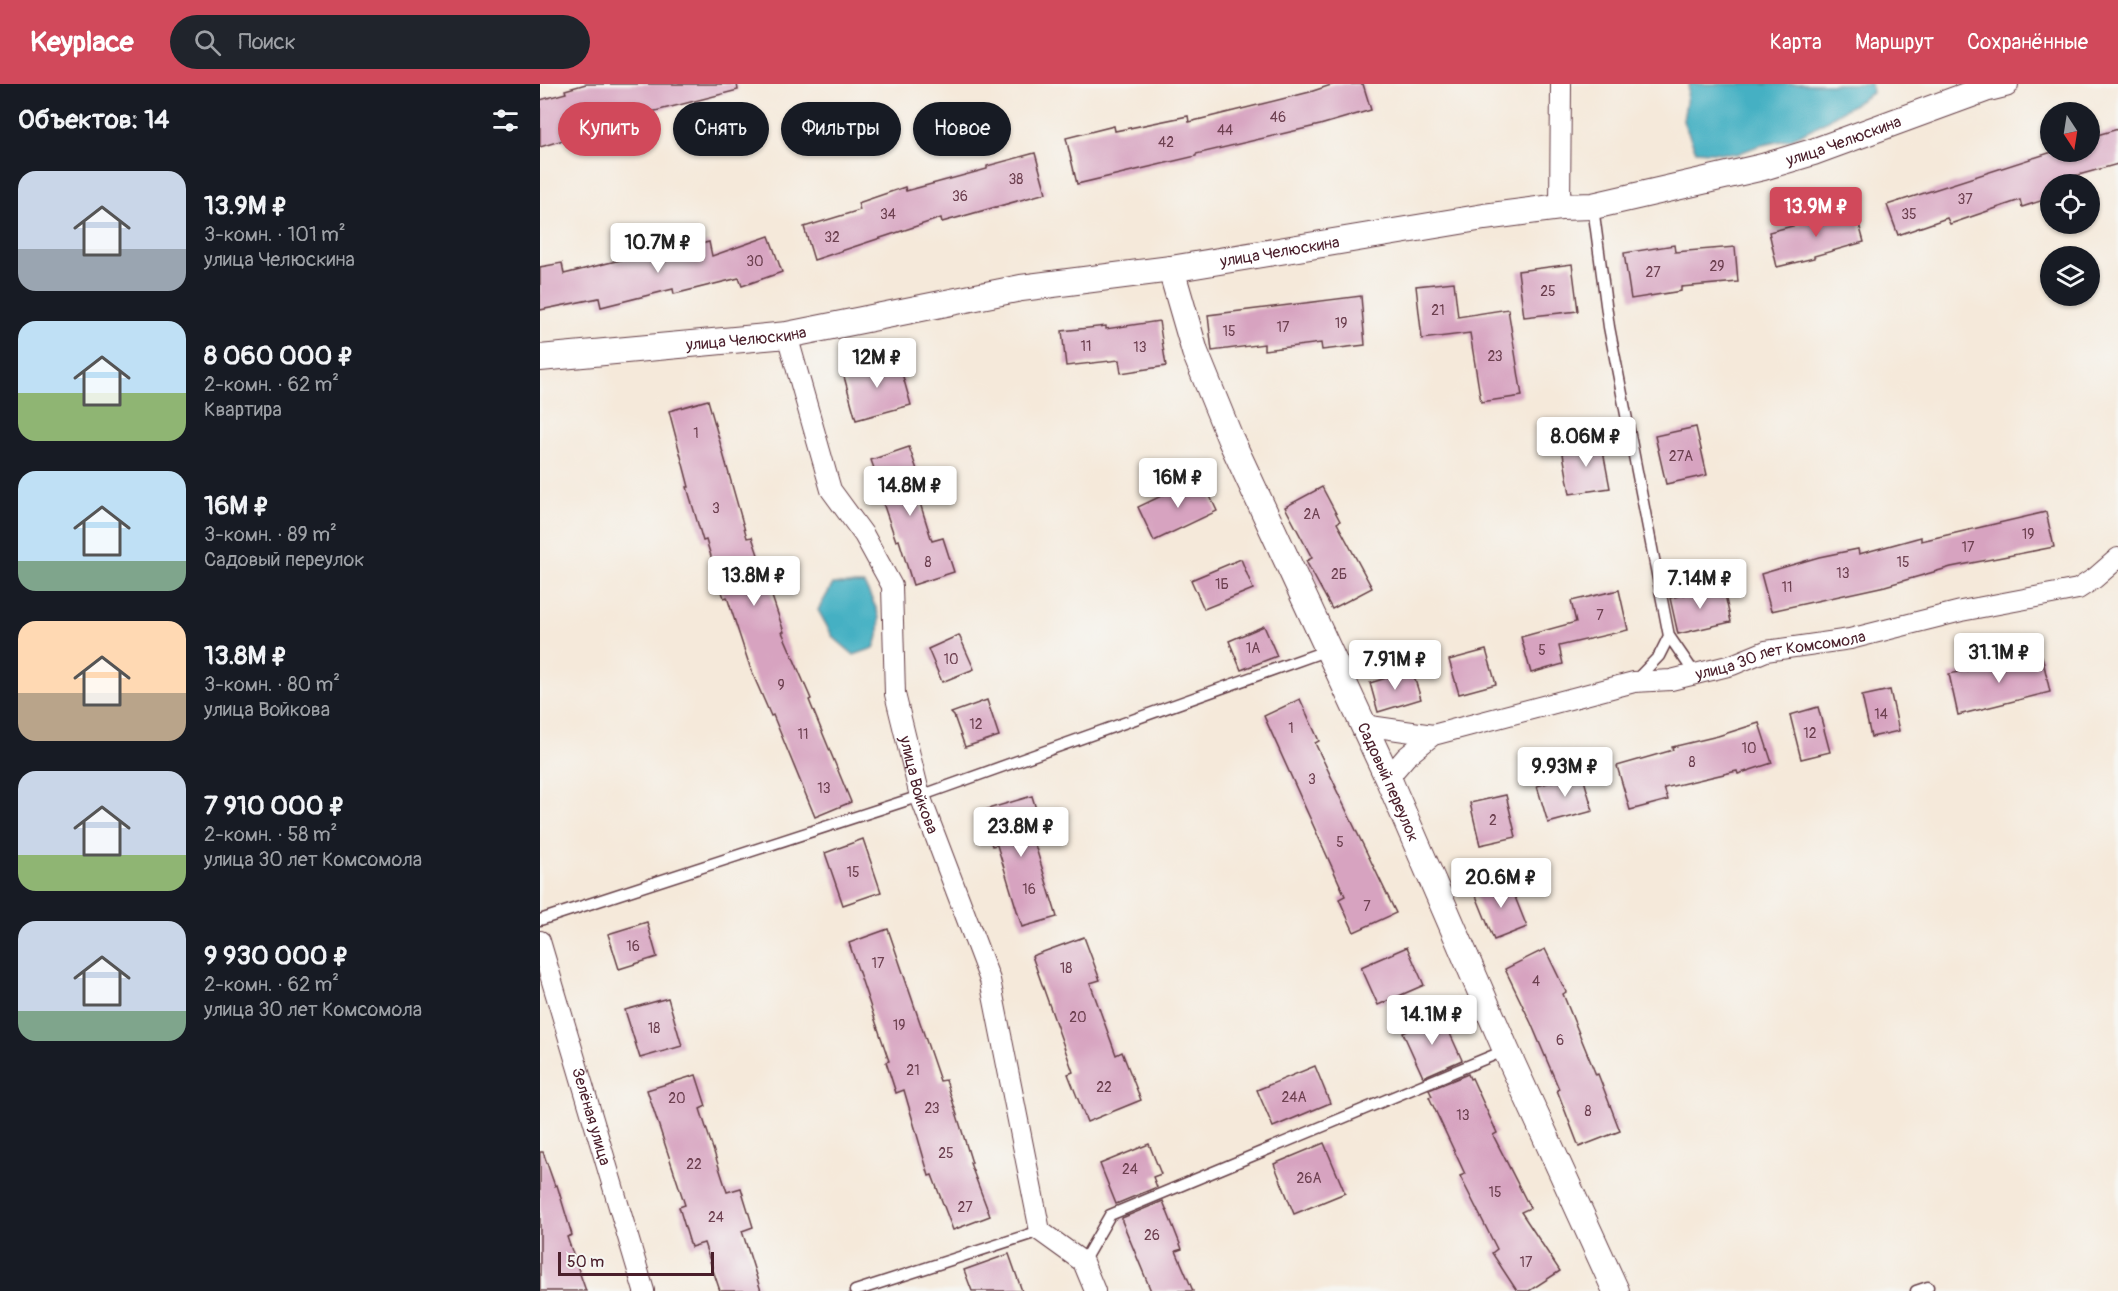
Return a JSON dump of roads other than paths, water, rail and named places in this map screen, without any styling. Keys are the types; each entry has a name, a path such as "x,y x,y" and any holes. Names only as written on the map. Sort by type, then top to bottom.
{"street":[{"path":"1560,207 1561,84"},
{"name":"улица Челюскина","path":"540,358 787,335 1022,288 1171,269 1484,217 1560,207 1593,206 1763,167 1813,152 1985,89 2005,84"},
{"name":"Садовый переулок","path":"1171,269 1195,352 1230,438 1388,778 1506,1050 1616,1291"},
{"name":"улица Войкова","path":"787,335 831,490 864,535 892,586 895,693 920,796 990,980 1040,1231"},
{"name":"улица 30 лет Комсомола","path":"1364,725 1433,735 1634,682 1671,680 1732,665 1766,651 1850,639 1961,611 2078,589 2096,578 2118,558"},
{"name":"улица 30 лет Комсомола","path":"1388,778 1406,757 1433,735"},
{"name":"Зелёная улица","path":"540,941 644,1291"},
{"path":"1040,1231 1083,1262 1095,1291"}],"lane":[{"path":"1593,206 1609,327 1669,636 1695,674"},
{"path":"1634,682 1659,656 1669,636"},
{"path":"540,920 920,796 1328,650"},
{"path":"1083,1262 1110,1215 1506,1050"},
{"path":"855,1291 1040,1231"},
{"path":"1916,1291 1928,1287"}],"water":[{"path":"1689,84 1871,84 1872,93 1791,139 1758,146 1737,154 1696,151 1683,121"},
{"path":"833,584 864,584 880,622 874,648 854,655 833,637 818,610"}]}
